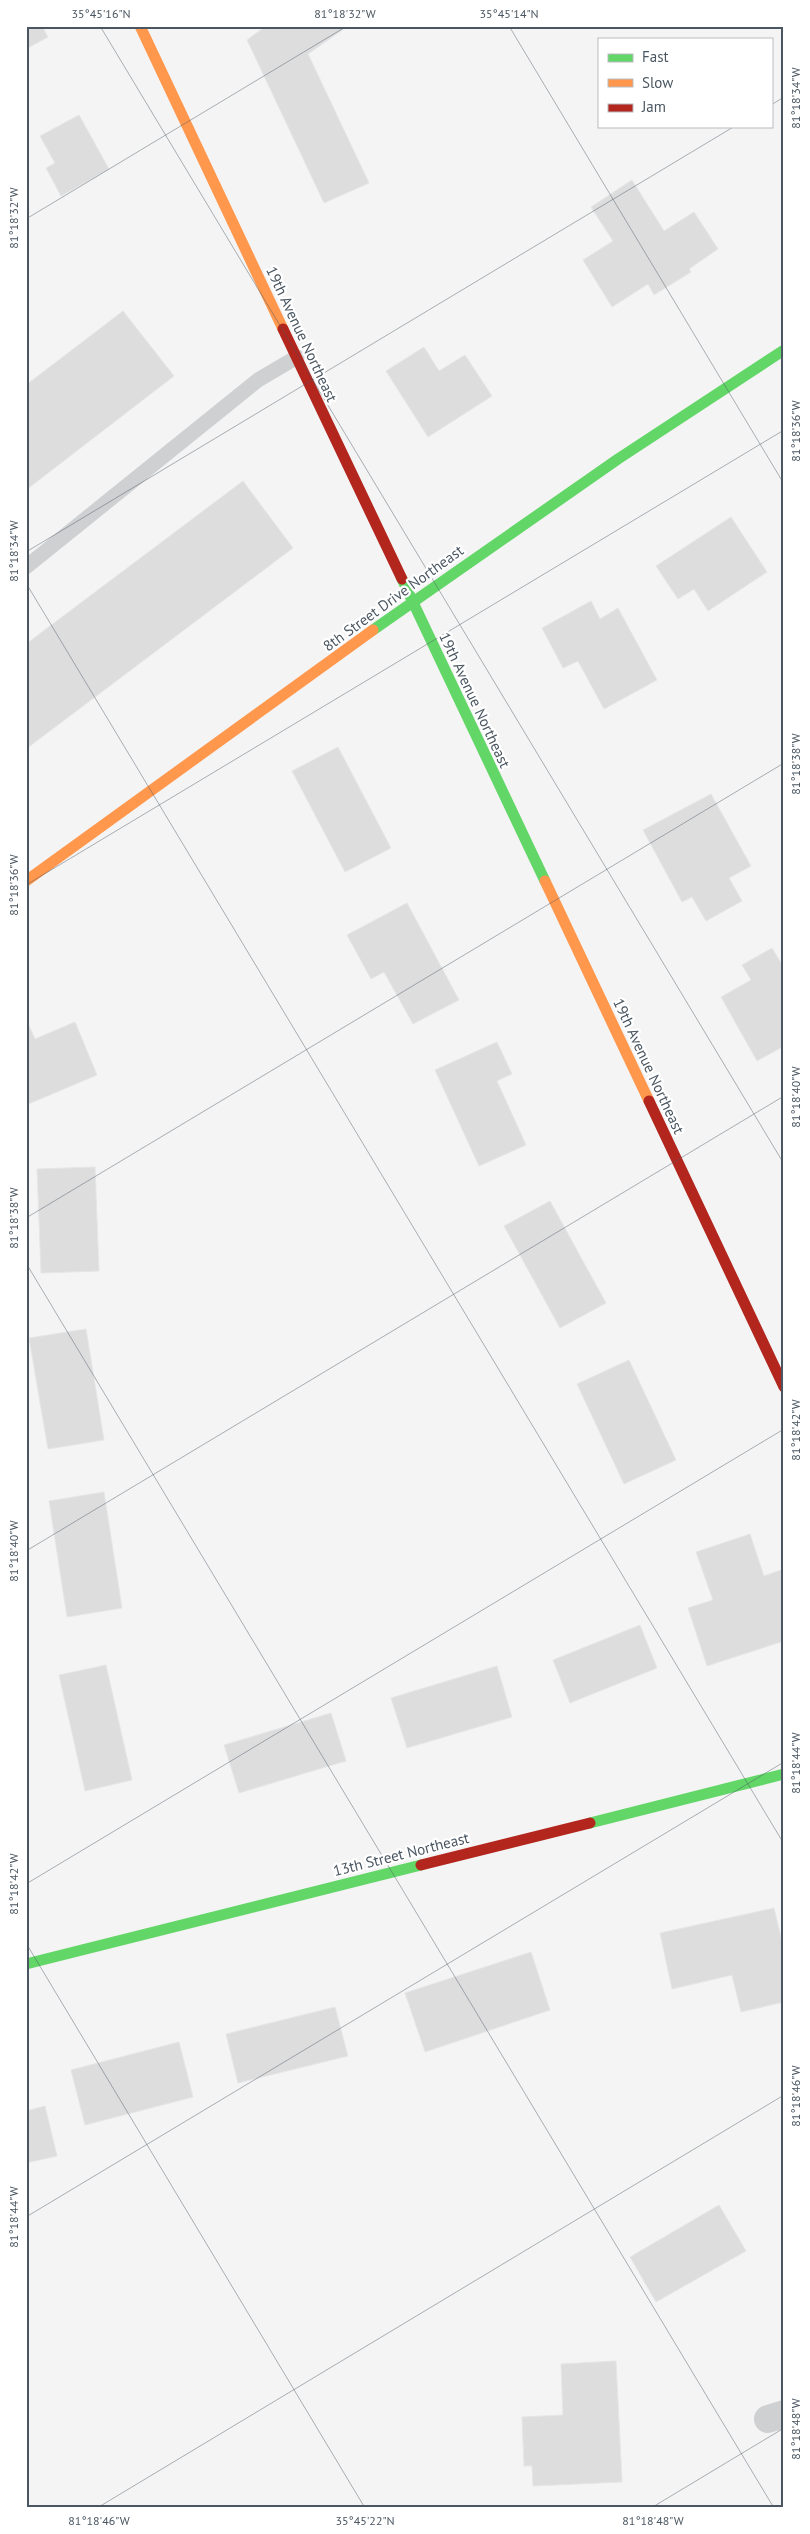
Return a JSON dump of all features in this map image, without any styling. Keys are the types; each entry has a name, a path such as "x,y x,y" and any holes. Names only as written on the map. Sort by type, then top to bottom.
{"street":[{"name":"19th Avenue Northeast","path":"140,26 784,1387"},
{"name":"8th Street Drive Northeast","path":"26,881 412,602 618,459 784,350"},
{"name":"13th Street Northeast","path":"26,1964 784,1774"}],"lane":[{"path":"26,567 258,380 297,357"}],"building":[{"path":"26,26 42,26 48,37 26,49"},
{"path":"266,26 348,26 308,54 369,183 324,203 247,40"},
{"path":"79,115 109,169 61,196 46,168 55,163 40,136"},
{"path":"632,180 664,231 694,212 718,249 689,269 691,272 654,295 648,284 612,307 583,260 613,241 591,207"},
{"path":"123,311 174,376 26,490 26,385"},
{"path":"424,347 439,371 465,355 492,396 428,437 386,371"},
{"path":"243,481 293,548 26,749 26,644"},
{"path":"731,517 767,572 708,611 694,589 678,599 656,566"},
{"path":"591,601 600,619 618,608 657,680 604,709 578,661 563,668 542,628"},
{"path":"338,747 391,848 345,872 292,771"},
{"path":"711,794 751,866 729,878 742,901 706,921 692,897 682,902 643,830"},
{"path":"407,903 459,1000 413,1024 384,972 371,979 347,935"},
{"path":"772,948 784,968 784,1046 757,1061 721,997 751,980 742,965"},
{"path":"26,1019 35,1039 75,1022 97,1075 26,1105"},
{"path":"497,1042 512,1074 497,1081 526,1145 479,1166 435,1070"},
{"path":"95,1167 99,1271 41,1273 37,1169"},
{"path":"550,1201 606,1303 560,1328 504,1226"},
{"path":"86,1329 104,1440 48,1449 29,1338"},
{"path":"629,1360 676,1460 624,1484 577,1384"},
{"path":"104,1492 122,1608 67,1617 49,1501"},
{"path":"750,1534 764,1576 784,1569 784,1641 707,1666 688,1608 713,1600 696,1552"},
{"path":"640,1625 657,1668 570,1703 553,1660"},
{"path":"106,1665 132,1780 85,1791 59,1675"},
{"path":"497,1666 512,1717 407,1748 391,1698"},
{"path":"331,1713 346,1761 239,1793 224,1745"},
{"path":"774,1908 784,1950 784,2002 741,2012 732,1975 672,1989 660,1933"},
{"path":"531,1952 550,2010 425,2052 405,1993"},
{"path":"335,2007 348,2056 238,2083 226,2034"},
{"path":"179,2042 193,2097 85,2125 71,2070"},
{"path":"45,2106 57,2156 26,2163 26,2111"},
{"path":"719,2205 746,2251 656,2302 630,2257"},
{"path":"616,2361 622,2482 533,2486 532,2466 524,2466 522,2417 563,2415 561,2364"}],"traffic: fast":[{"path":"373,630 618,459 784,350"},
{"path":"402,579 545,881"},
{"path":"590,1823 784,1774"},
{"path":"26,1964 421,1865"}],"traffic: slow":[{"path":"140,26 283,329"},
{"path":"26,881 373,630"},
{"path":"545,881 649,1101"}],"traffic: jam":[{"path":"283,329 402,579"},
{"path":"649,1101 784,1387"},
{"path":"421,1865 590,1823"}]}
